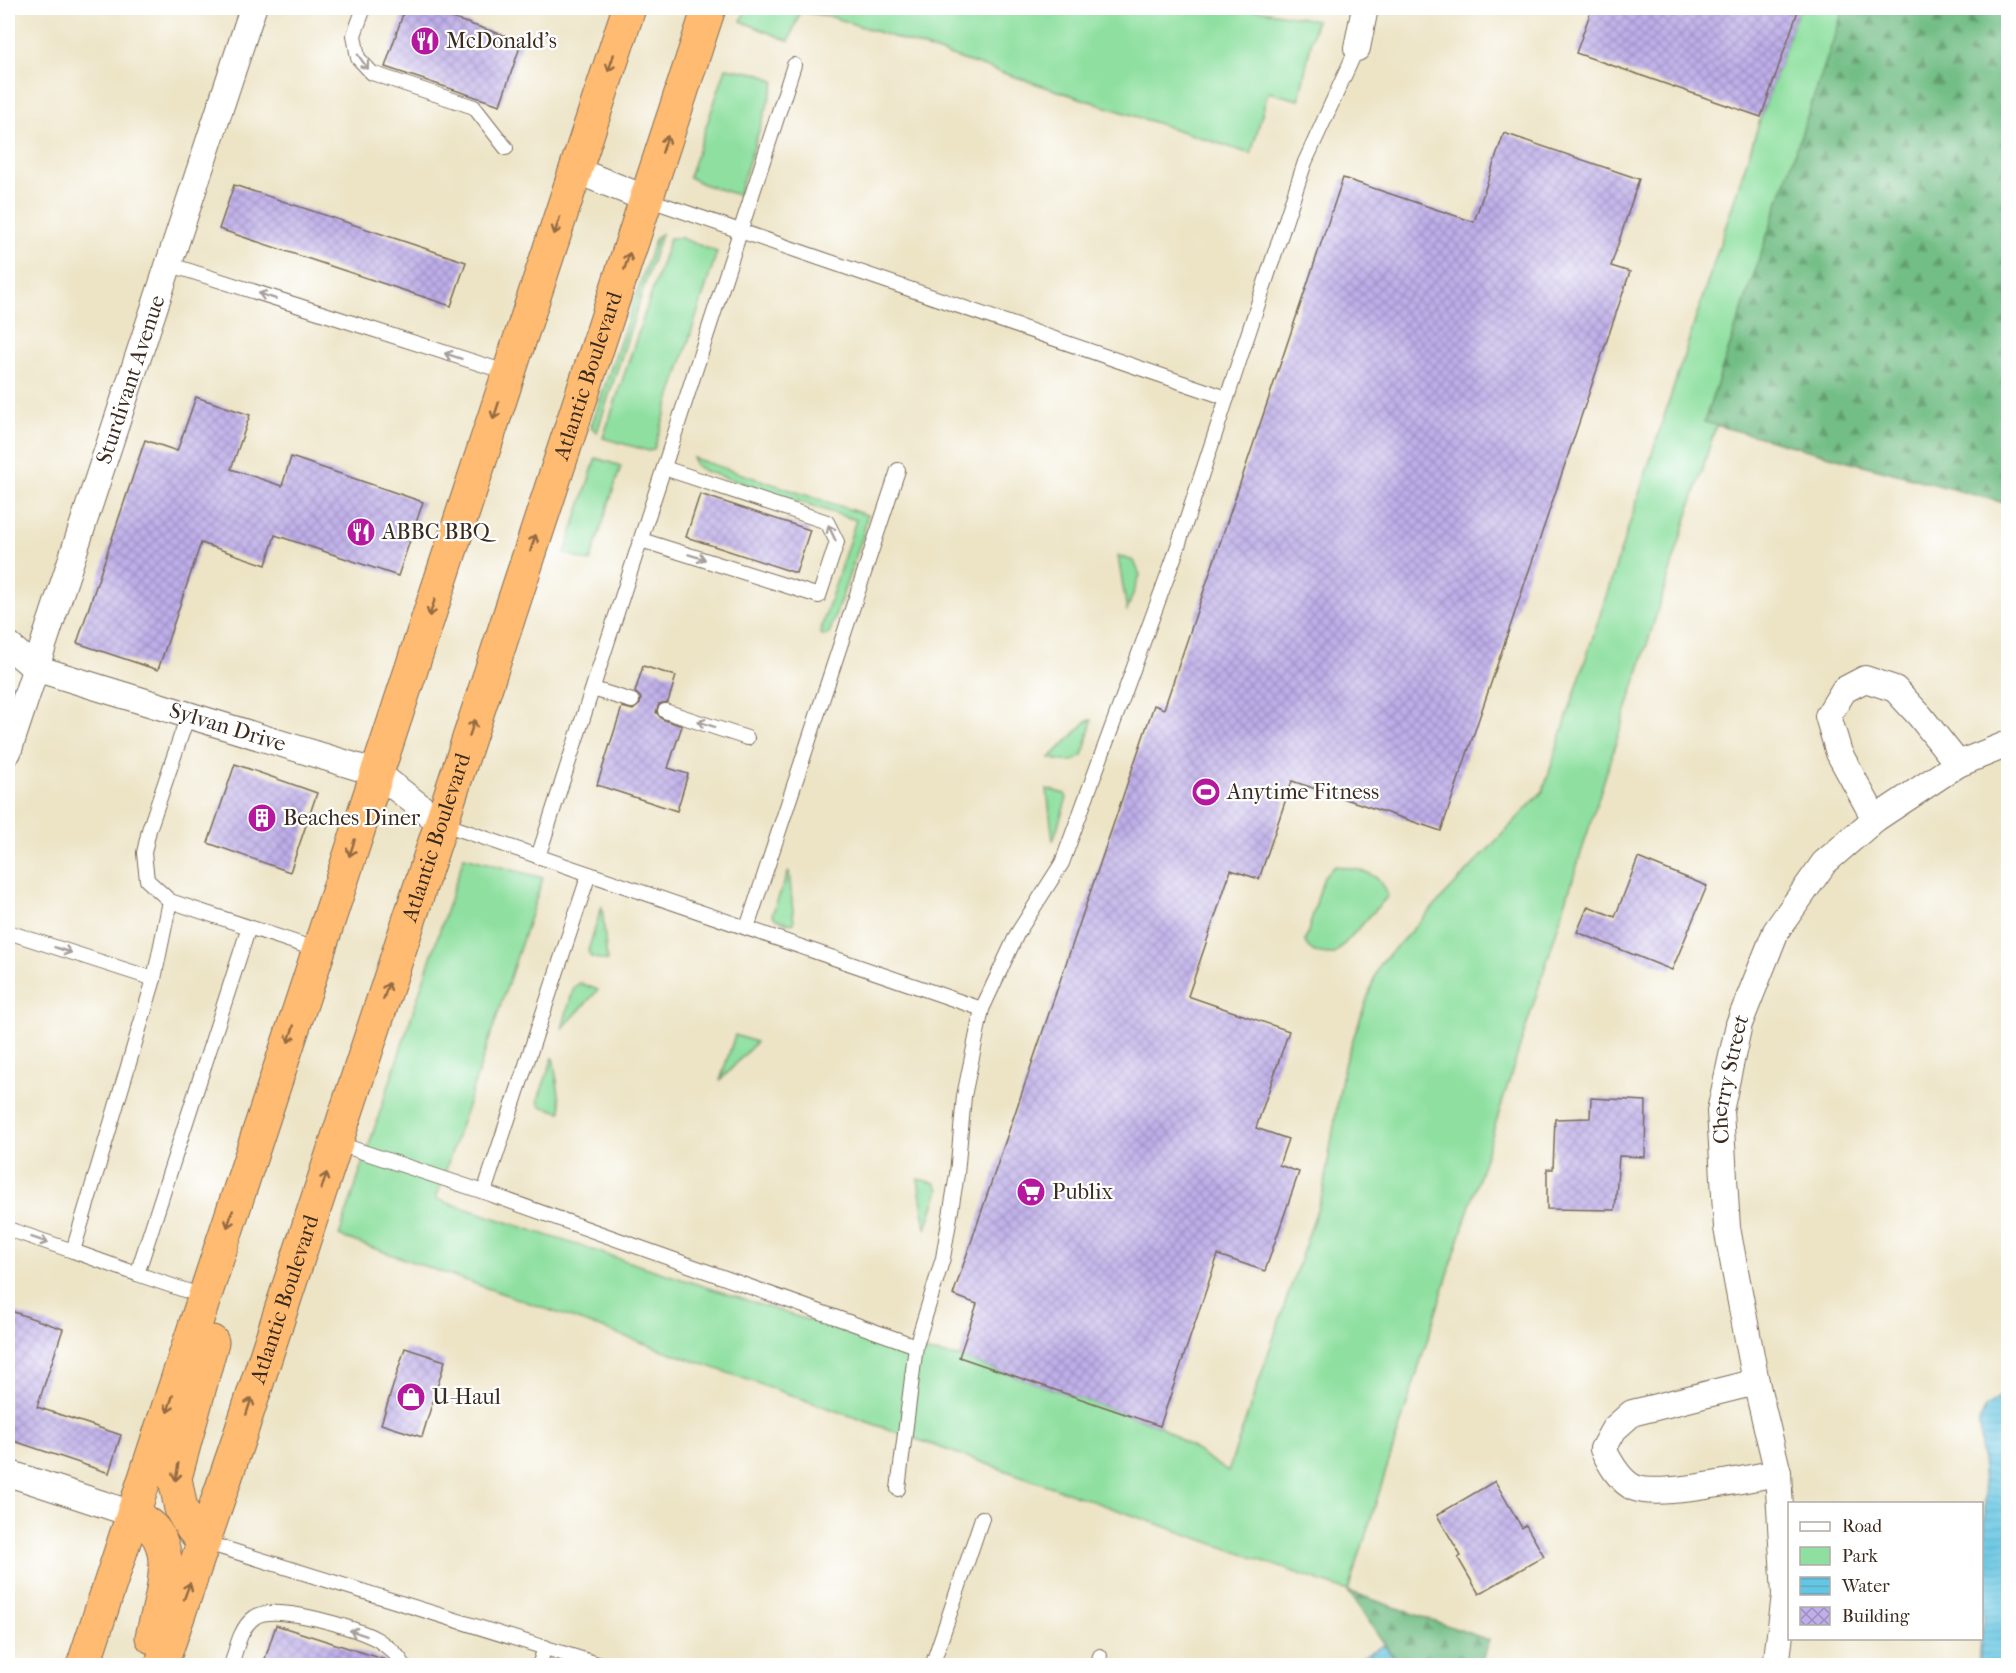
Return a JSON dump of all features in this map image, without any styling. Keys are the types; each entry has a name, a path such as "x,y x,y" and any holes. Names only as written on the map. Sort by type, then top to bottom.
{"highway":[{"path":"83,1665 629,8"},
{"name":"Atlantic Boulevard","path":"160,1665 204,1542 709,8"},
{"path":"204,1542 192,1528 181,1509 175,1478 218,1320 205,1297"},
{"path":"133,1514 153,1529 164,1550 165,1578 146,1665"}],"street":[{"name":"Sturdivant Avenue","path":"8,752 253,8"},
{"path":"1357,48 1365,8"},
{"path":"575,170 647,199"},
{"name":"Sylvan Drive","path":"8,645 35,668 377,773 441,823"},
{"path":"1875,819 1839,753 1828,716 1844,690 1865,679 1895,689 1958,764"},
{"name":"Cherry Street","path":"1776,1665 1785,1595 1778,1473 1756,1382 1726,1216 1720,1111 1736,1035 1776,932 1824,863 1875,819 1958,764 2008,744"},
{"path":"1756,1382 1632,1413 1614,1429 1603,1449 1612,1467 1635,1488 1664,1490 1778,1473"},
{"path":"8,1473 133,1514"}],"lane":[{"path":"364,8 354,35 358,58 372,73 474,107 506,148"},
{"path":"898,1489 916,1346 943,1258 957,1174 964,1096 982,1008 1017,934 1062,863 1174,558 1305,162 1357,48"},
{"path":"538,857 794,65"},
{"path":"647,199 1227,398"},
{"path":"168,264 509,373"},
{"path":"641,540 819,596 834,552 837,542 827,522 664,468"},
{"path":"747,928 898,470"},
{"path":"593,689 632,701"},
{"path":"665,711 747,738"},
{"path":"188,715 149,830 144,853 147,880 170,901 318,950"},
{"path":"441,823 982,1008"},
{"path":"484,1191 589,874"},
{"path":"73,1251 154,979 170,901"},
{"path":"137,1274 249,927"},
{"path":"8,932 154,979"},
{"path":"336,1143 484,1191 916,1346"},
{"path":"8,1228 205,1297"},
{"path":"935,1664 982,1518"},
{"path":"204,1542 604,1665"},
{"path":"231,1665 243,1629 255,1616 268,1612 299,1613 376,1639 400,1657 404,1665"},
{"path":"539,1665 545,1647"}],"green space":[{"path":"746,8 1245,8 1316,20 1299,100 1268,92 1251,154 829,16 800,12 789,41 741,21"},
{"path":"1799,8 1848,8 1348,1591 339,1236 464,857 543,878 436,1199 887,1346 959,1357 1160,1426 1228,1472 1323,1192 1344,1065 1379,965 1543,791 1761,117"},
{"path":"1844,8 2008,8 2008,504 1704,422"},
{"path":"726,68 761,74 775,82 738,195 689,177"},
{"path":"661,234 597,432 591,427 656,237"},
{"path":"670,238 681,238 717,252 654,449 649,451 603,438"},
{"path":"596,458 621,466 590,562 565,553"},
{"path":"693,458 867,515 864,532 829,634 823,636 820,632 856,520 705,471 695,465"},
{"path":"1118,556 1134,561 1140,575 1127,610"},
{"path":"1092,720 1083,756 1067,762 1050,758 1087,721"},
{"path":"1047,789 1065,794 1067,798 1053,841"},
{"path":"1335,866 1360,870 1374,876 1385,888 1388,896 1335,954 1322,954 1314,952 1305,942 1324,876"},
{"path":"789,871 794,923 792,924 776,919 772,914"},
{"path":"602,906 607,961 591,957 588,951"},
{"path":"580,983 598,990 562,1029 574,987"},
{"path":"735,1035 756,1042 720,1081"},
{"path":"553,1057 561,1112 540,1106 538,1100"},
{"path":"918,1179 935,1183 939,1189 926,1229"},
{"path":"1348,1591 1489,1640 1480,1665 1399,1665"}],"water":[{"path":"2002,1396 2008,1404 2008,1665 1979,1665 1981,1640 1983,1640 1985,1497 1979,1422 1986,1407"},
{"path":"1384,1645 1399,1665 1351,1665 1355,1661"}],"building":[{"path":"405,8 421,8 522,41 500,105 385,67"},
{"path":"1592,8 1799,8 1761,117 1576,53"},
{"path":"1504,133 1639,179 1611,266 1630,272 1441,831 1292,781 1259,879 1231,870 1188,996 1289,1031 1256,1128 1288,1139 1279,1165 1299,1172 1265,1271 1218,1255 1160,1426 959,1357 977,1304 953,1295 1154,705 1164,709 1343,178 1474,222"},
{"path":"234,185 466,262 451,306 219,229"},
{"path":"196,397 250,415 231,469 282,486 291,457 423,502 398,576 275,535 266,565 201,543 158,670 77,643 145,440 177,451"},
{"path":"700,494 810,530 796,573 686,537"},
{"path":"643,666 676,676 668,702 659,704 656,712 662,719 682,726 668,768 688,774 677,811 597,785 622,707 633,710 640,704 641,698 635,692"},
{"name":"Beaches Diner","path":"235,764 317,793 290,872 208,843"},
{"path":"1638,858 1707,886 1672,970 1577,932 1588,906 1615,917"},
{"path":"1591,1098 1646,1101 1645,1157 1619,1156 1615,1210 1547,1209 1547,1169 1553,1169 1555,1119 1590,1118"},
{"path":"8,1310 63,1329 37,1407 121,1435 109,1473 8,1439"},
{"path":"405,1348 445,1361 422,1437 381,1424"},
{"path":"1495,1481 1522,1528 1526,1525 1544,1556 1479,1594 1458,1558 1461,1556 1437,1515"},
{"path":"276,1625 386,1660 385,1665 263,1665"}],"place":[{"name":"McDonald's","path":"425,41"},
{"name":"ABBC BBQ","path":"361,532"},
{"name":"Anytime Fitness","path":"1206,792"},
{"name":"Beaches Diner","path":"262,818"},
{"name":"Publix","path":"1031,1192"},
{"name":"U-Haul","path":"411,1397"}]}
